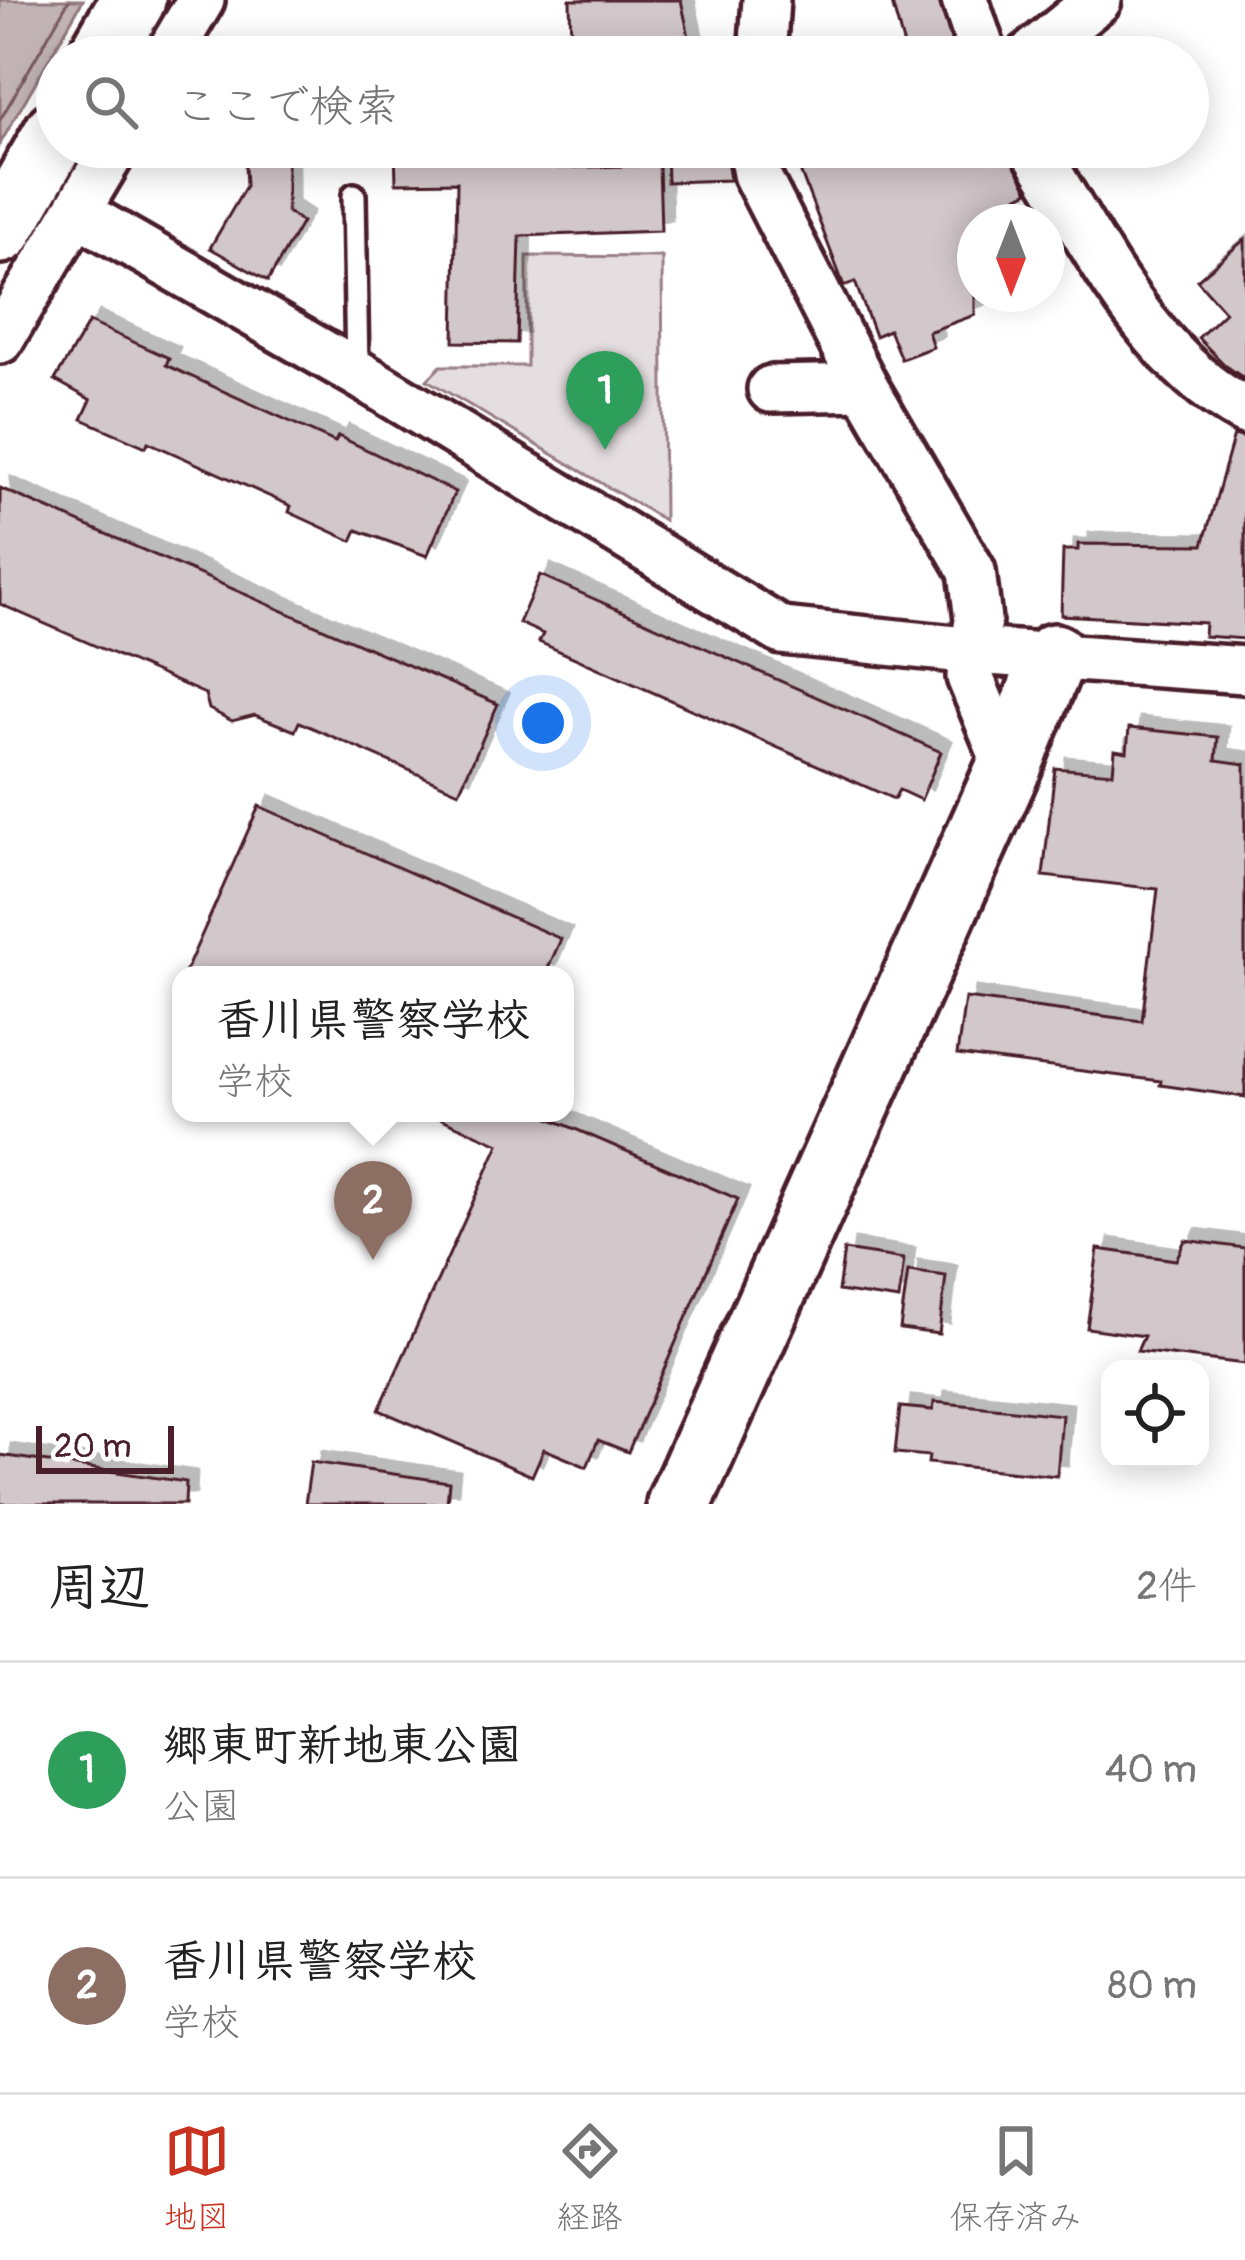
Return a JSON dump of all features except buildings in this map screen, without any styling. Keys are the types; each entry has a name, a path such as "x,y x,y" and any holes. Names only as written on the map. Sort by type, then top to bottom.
{"street":[{"path":"112,36 133,0"},
{"path":"180,36 201,0"},
{"path":"763,36 766,0"},
{"path":"965,0 977,36"},
{"path":"1054,36 1098,0"},
{"path":"0,231 36,168"},
{"path":"0,340 103,168"},
{"path":"755,168 865,387 972,571 977,592 970,677 1008,769"},
{"path":"1047,168 1151,329 1184,366 1245,411"},
{"path":"77,212 357,373 782,631 974,651 1245,670"},
{"path":"771,389 865,387"},
{"path":"680,1504 1054,656"}],"lane":[{"path":"354,195 357,373"}],"shaded area":[{"path":"527,256 662,257 664,520 427,380 441,366 527,366"}],"water":[{"path":"0,0 83,0 62,36 36,36 36,82 0,144"}],"place":[{"name":"郷東町新地東公園","path":"605,450"},
{"name":"香川県警察学校","path":"373,1260"}]}
